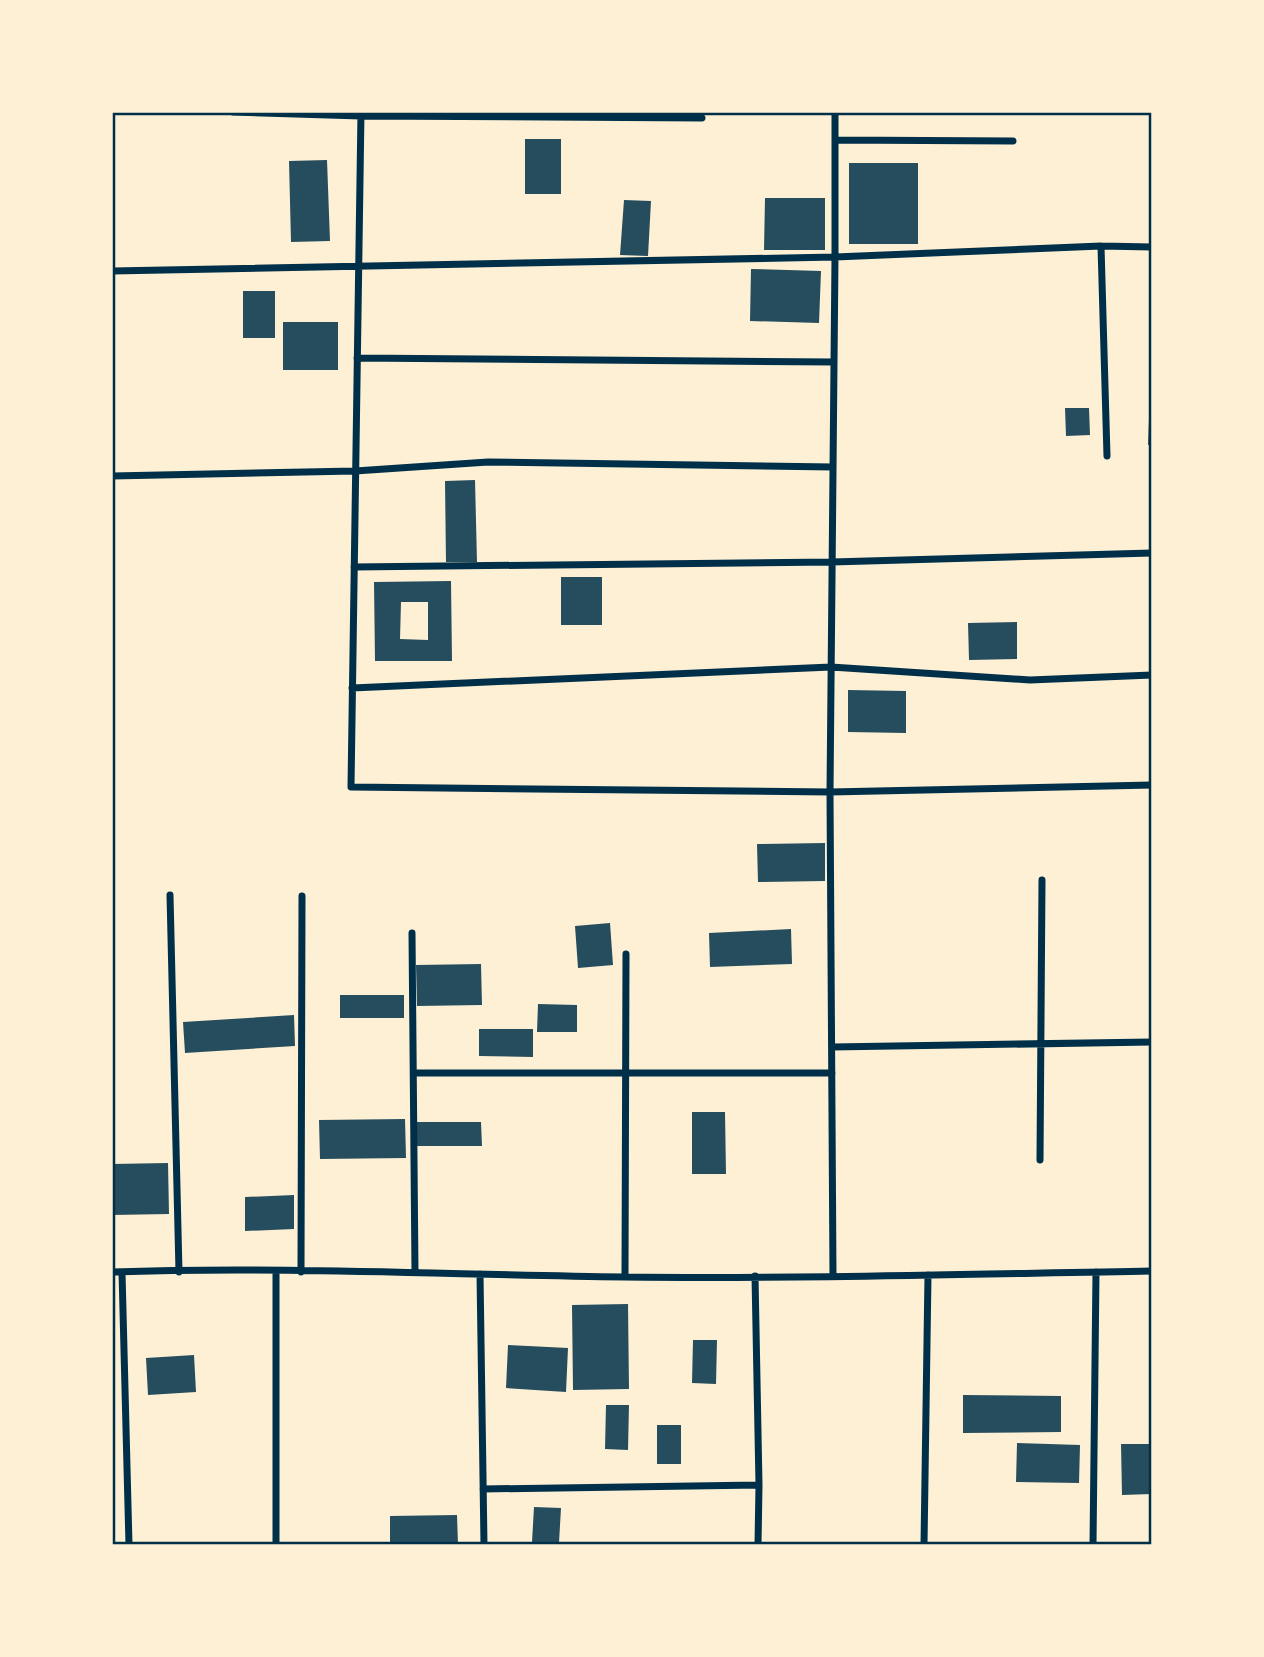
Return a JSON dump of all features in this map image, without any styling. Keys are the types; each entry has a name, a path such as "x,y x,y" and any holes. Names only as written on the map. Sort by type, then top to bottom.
{"street":[{"path":"233,112 702,118"},
{"path":"833,1276 830,792 835,112"},
{"path":"362,114 351,787 830,792 1152,785"},
{"path":"835,140 1013,141"},
{"path":"112,271 835,257 1101,246 1152,247"},
{"path":"1101,246 1107,456"},
{"path":"357,358 833,362"},
{"path":"112,476 355,471 488,461 833,467"},
{"path":"354,567 832,562 1152,553"},
{"path":"352,688 831,667 1030,680 1152,675"},
{"path":"1041,1160 1042,880"},
{"path":"170,895 179,1272"},
{"path":"301,1272 302,896"},
{"path":"412,933 415,1272"},
{"path":"625,1277 626,954"},
{"path":"832,1047 1152,1042"},
{"path":"414,1073 832,1073"},
{"path":"112,1272 415,1272 625,1277 1152,1271"},
{"path":"122,1272 130,1545"},
{"path":"276,1272 276,1545"},
{"path":"1094,1545 1096,1272"},
{"path":"480,1274 484,1545"},
{"path":"924,1545 928,1275"},
{"path":"755,1276 758,1545"},
{"path":"484,1489 759,1485"}],"building":[{"path":"525,139 561,139 561,194 525,194"},
{"path":"327,160 330,241 291,242 289,161"},
{"path":"849,163 918,163 918,244 849,244"},
{"path":"765,198 825,198 825,250 764,250"},
{"path":"624,200 651,201 648,256 620,255"},
{"path":"751,269 821,271 819,323 750,321"},
{"path":"243,291 275,291 275,338 243,338"},
{"path":"283,322 338,322 338,370 283,370"},
{"path":"1065,408 1089,408 1090,435 1066,436"},
{"path":"1149,419 1152,419 1152,445 1148,445"},
{"path":"475,480 477,562 446,562 445,481"},
{"path":"561,577 602,577 602,625 561,625"},
{"path":"451,581 452,661 375,661 374,582","holes":["401,602 428,602 428,640 400,639"]},
{"path":"1017,622 1017,659 969,660 968,623"},
{"path":"848,690 906,691 906,733 848,732"},
{"path":"825,843 825,881 758,882 757,844"},
{"path":"610,923 613,965 578,968 575,926"},
{"path":"791,929 792,964 710,967 709,933"},
{"path":"481,964 482,1005 417,1006 416,965"},
{"path":"340,995 404,995 404,1018 340,1018"},
{"path":"538,1004 577,1005 577,1032 537,1032"},
{"path":"294,1015 295,1046 185,1053 183,1022"},
{"path":"479,1029 533,1029 533,1057 479,1056"},
{"path":"692,1112 725,1112 726,1174 692,1174"},
{"path":"405,1119 406,1158 320,1159 319,1120"},
{"path":"416,1122 481,1122 482,1146 416,1146"},
{"path":"168,1163 169,1214 112,1215 112,1164"},
{"path":"294,1195 294,1229 245,1231 245,1197"},
{"path":"628,1304 629,1389 573,1390 572,1305"},
{"path":"693,1340 717,1340 716,1384 692,1383"},
{"path":"508,1345 568,1348 566,1392 506,1388"},
{"path":"194,1355 196,1392 148,1395 146,1358"},
{"path":"963,1395 1061,1396 1061,1432 963,1433"},
{"path":"606,1405 629,1405 628,1450 605,1449"},
{"path":"657,1425 681,1425 681,1464 657,1464"},
{"path":"1017,1443 1080,1445 1079,1483 1016,1482"},
{"path":"1121,1444 1152,1444 1152,1494 1122,1495"},
{"path":"534,1507 561,1508 559,1543 532,1542"},
{"path":"457,1515 458,1545 390,1545 390,1516"}]}
